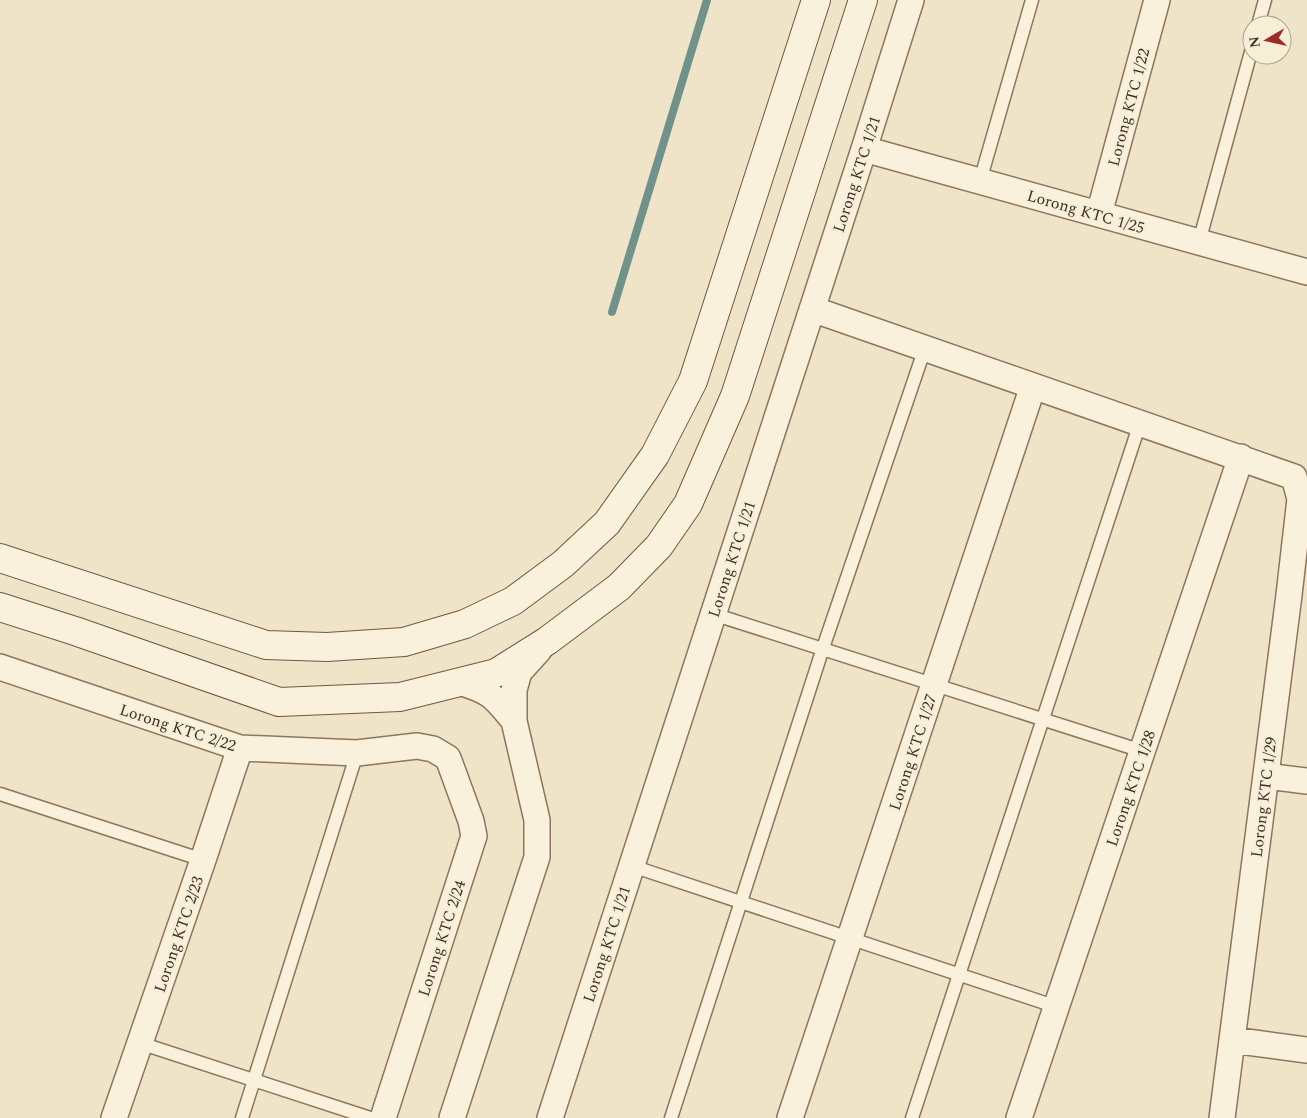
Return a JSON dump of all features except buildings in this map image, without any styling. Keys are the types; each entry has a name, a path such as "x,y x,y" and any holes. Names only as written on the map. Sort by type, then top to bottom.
{"street":[{"path":"0,558 266,645 327,647 404,642 466,624 513,601 563,564 606,523 655,454 693,381 816,0"},
{"path":"0,607 279,702 400,696 496,673 547,641 619,587 659,546 688,504 735,396 863,0"},
{"name":"Lorong KTC 1/21","path":"550,1118 911,0"},
{"name":"Lorong KTC 1/22","path":"1098,214 1157,0"},
{"name":"Lorong KTC 1/25","path":"864,149 1307,272"},
{"path":"812,309 1241,458"},
{"name":"Lorong KTC 1/27","path":"790,1118 1033,386"},
{"name":"Lorong KTC 1/29","path":"1222,1118 1266,776 1298,596 1300,499 1294,477 1241,458"},
{"name":"Lorong KTC 1/28","path":"1020,1118 1241,458"},
{"path":"452,1118 537,857 537,820 514,721 514,690 519,672 547,641"},
{"name":"Lorong KTC 2/22","path":"0,667 240,748 358,753 417,746 433,750 448,758"},
{"path":"459,682 481,688 497,700 514,721"},
{"name":"Lorong KTC 2/23","path":"114,1118 240,748"},
{"name":"Lorong KTC 2/24","path":"383,1118 474,836 471,821 448,758"},
{"path":"1266,776 1307,781"},
{"path":"1232,1040 1307,1050"}],"lane":[{"path":"980,181 1032,0"},
{"path":"1261,15 1265,0"},
{"path":"1199,242 1247,65"},
{"path":"671,1118 823,648 925,348"},
{"path":"912,1118 1140,423"},
{"path":"714,614 1142,752"},
{"path":"242,1118 358,753"},
{"path":"0,794 203,860"},
{"path":"632,866 1056,1007"},
{"path":"140,1043 370,1118"}],"waterway":[{"path":"612,312 707,0"}]}
